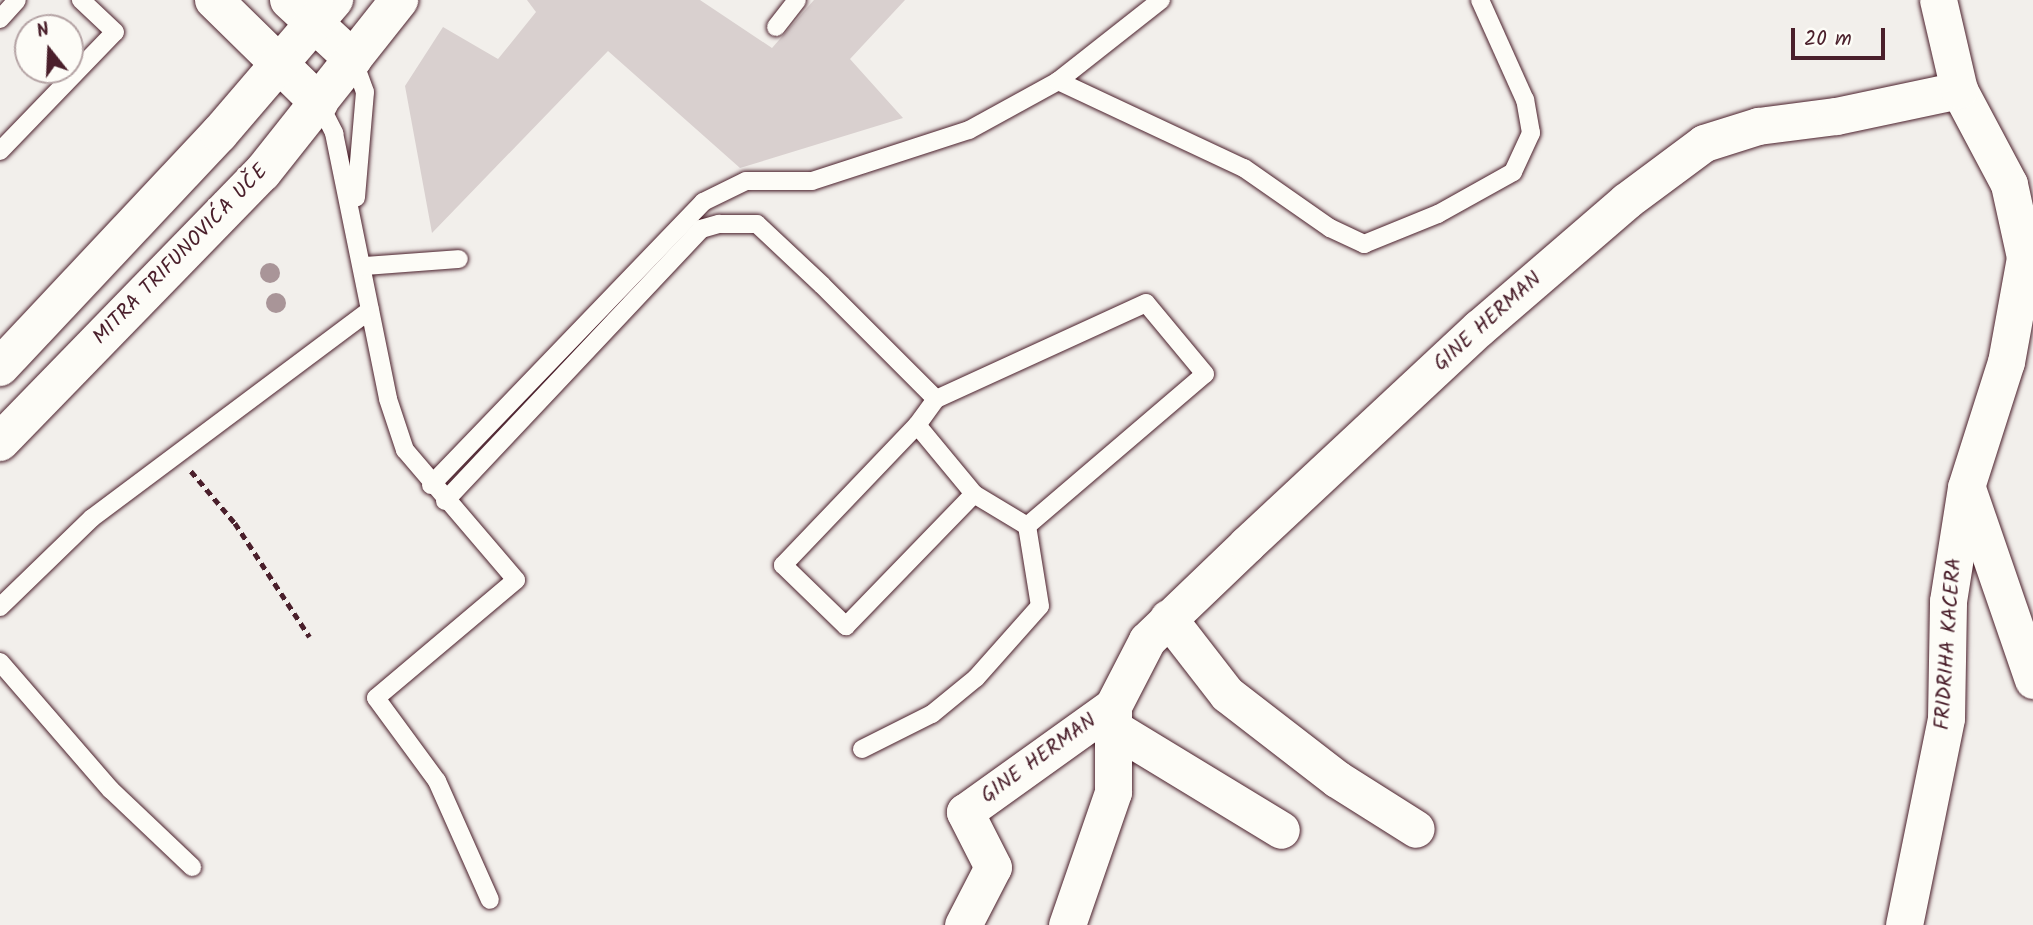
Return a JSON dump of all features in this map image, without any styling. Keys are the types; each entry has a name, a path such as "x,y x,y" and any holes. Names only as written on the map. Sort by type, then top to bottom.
{"main road":[{"path":"214,0 319,103"},
{"name":"MITRA TRIFUNOVIĆA UČE","path":"0,442 262,173 399,0"},
{"path":"0,367 280,65 312,8 352,59"}],"street":[{"name":"FRIDRIHA KACERA","path":"1904,925 1946,718 1948,601 1966,487 2006,362 2025,257 2009,184 1959,90 1938,0"},
{"name":"GINE HERMAN","path":"1067,925 1113,792 1114,718 1147,640 1168,618 1479,328 1626,201 1704,143 1758,126 1836,117 1959,90"},
{"path":"1966,487 2033,680"},
{"path":"1168,618 1227,694 1337,779 1416,829"},
{"name":"GINE HERMAN","path":"1114,718 1281,830"},
{"name":"GINE HERMAN","path":"963,925 993,867 965,812 1114,718"}],"lane":[{"path":"0,19 17,0"},
{"path":"0,151 115,32 81,0"},
{"path":"776,27 797,0"},
{"path":"432,485 703,202 746,181 812,181 970,130 1058,81 1161,0"},
{"path":"1058,81 1244,168 1330,228 1364,244 1438,214 1513,172 1531,133 1527,111 1479,0"},
{"path":"352,59 365,92 354,216"},
{"path":"319,103 334,134 354,216 388,398 405,450 445,501 516,580 376,698 437,781 490,900"},
{"path":"445,501 701,229 719,224 757,224 936,398"},
{"path":"364,266 459,259"},
{"path":"974,494 846,625 783,565 917,425 936,398 1146,303 1205,374 1027,526"},
{"path":"0,607 92,518 370,310"},
{"path":"862,749 941,707 976,678 1040,606 1027,526 974,494 917,425"},
{"path":"0,662 110,790 192,867"}],"path":[{"path":"178,454 235,523 310,637"}],"shaded area":[{"path":"527,0 700,0 772,48 814,0 905,0 850,59 903,118 740,168 608,51 432,233 405,86 443,27 498,59 536,12"}]}
